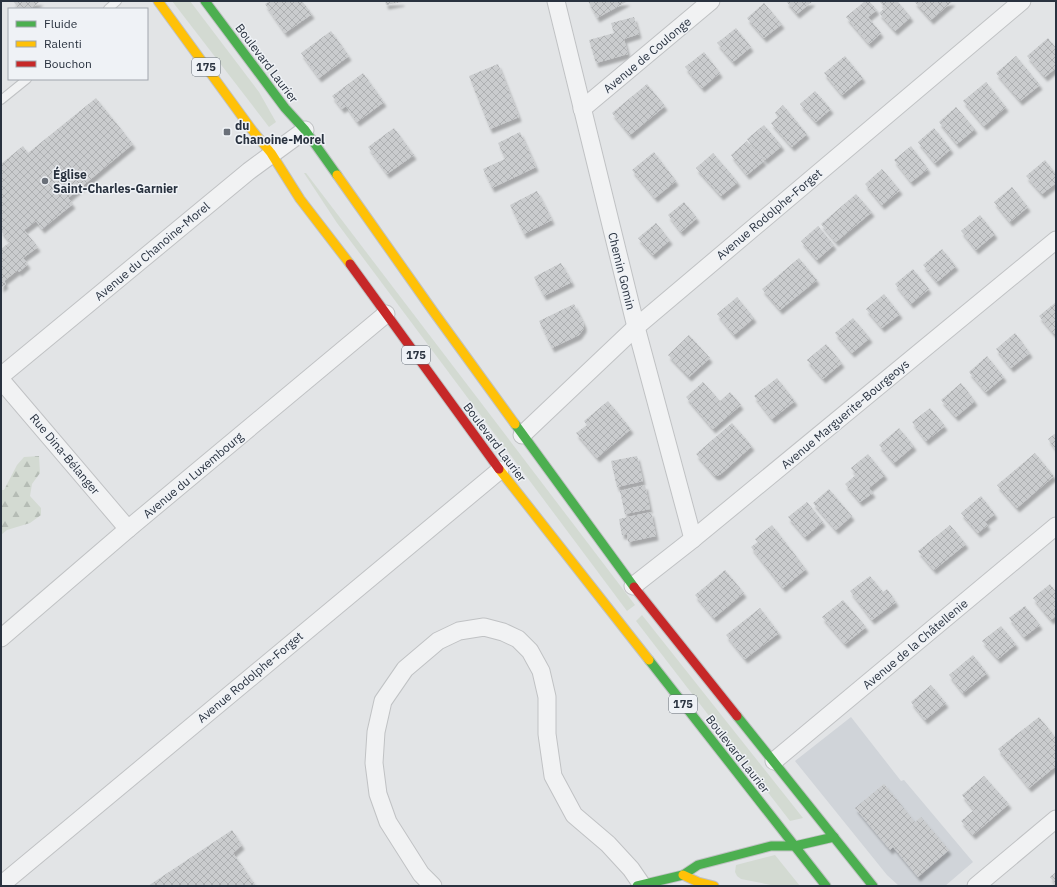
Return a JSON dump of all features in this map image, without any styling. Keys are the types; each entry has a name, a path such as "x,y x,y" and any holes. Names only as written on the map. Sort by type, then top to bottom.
{"main road":[{"name":"Boulevard Laurier","path":"158,1 271,154 300,199 500,470 826,886"},
{"name":"Boulevard Laurier","path":"205,1 285,108 305,130 522,436 633,586 873,886"},
{"path":"676,880 698,866 771,846 795,846 834,836"},
{"path":"639,885 676,880 698,882 714,886"}],"street":[{"name":"Chemin Gomin","path":"556,1 636,327 693,539"},
{"name":"Avenue de Coulonge","path":"582,108 711,1"},
{"name":"Avenue Rodolphe-Forget","path":"522,436 636,327 1022,1"},
{"name":"Avenue du Chanoine-Morel","path":"1,376 271,154 305,130"},
{"name":"Avenue Marguerite-Bourgeoys","path":"633,586 693,539 1056,240"},
{"name":"Avenue du Luxembourg","path":"1,638 128,528 386,314"},
{"name":"Rue Dina-Bélanger","path":"1,380 128,528"},
{"name":"Avenue Rodolphe-Forget","path":"1,885 500,470"},
{"name":"Avenue de la Châtellenie","path":"774,761 1056,526"},
{"path":"433,886 421,874 388,822 378,794 376,779 374,763 376,732 383,701 405,669 438,641 459,630 484,627 503,632 518,639 530,651 541,671 547,697 547,734 552,776 574,815 608,844 631,869 639,885"},
{"path":"976,886 1056,819"}],"lane":[{"path":"109,8 117,1"},
{"path":"3,95 26,80"}],"shaded area":[{"path":"851,717 901,781 904,780 973,862 945,886 899,886 887,875 795,761"}],"green space":[{"path":"172,1 190,1 259,92 276,122 269,127"},
{"path":"304,173 306,173 635,605 627,611 337,223"},
{"path":"39,456 40,473 32,484 30,496 41,508 41,515 30,523 7,530 1,535 1,490 4,490 17,465 24,457"},
{"path":"642,615 803,818 790,821 636,621"},
{"path":"775,855 800,886 776,886 741,879 735,872 736,865"}],"building":[{"path":"13,1 41,1 31,8 18,8"},
{"path":"270,1 302,1 312,14 285,33 265,4"},
{"path":"385,1 402,1 402,2 386,5"},
{"path":"588,1 628,1 597,18"},
{"path":"786,1 813,1 797,14"},
{"path":"865,1 869,1 877,10 868,17 881,33 869,44 846,17"},
{"path":"897,1 911,17 895,31 879,13 885,8 880,2"},
{"path":"914,1 953,1 931,20"},
{"path":"764,3 782,24 764,38 747,18"},
{"path":"634,17 639,34 624,39 628,54 596,63 589,40 614,33 611,23"},
{"path":"736,28 751,47 733,62 717,43"},
{"path":"331,31 349,56 319,78 301,53"},
{"path":"1048,38 1056,48 1056,68 1045,77 1027,56"},
{"path":"704,52 720,73 702,88 685,67"},
{"path":"845,56 863,78 842,95 824,73"},
{"path":"1016,56 1040,85 1020,101 996,73"},
{"path":"498,64 519,117 490,129 469,76"},
{"path":"363,73 384,102 357,122 346,106 342,109 332,96"},
{"path":"986,82 1006,107 984,126 963,101"},
{"path":"647,84 665,106 630,135 612,113"},
{"path":"815,91 831,109 816,122 800,104"},
{"name":"Église Saint-Charles-Garnier","path":"96,98 133,144 68,198 73,204 42,229 36,221 24,230 38,247 23,258 28,264 19,272 18,270 4,281 6,284 1,288 1,249 10,242 1,231 1,164 23,146 28,153"},
{"path":"783,105 807,134 792,147 771,123 778,117 775,113"},
{"path":"956,107 975,129 957,144 939,122"},
{"path":"764,125 782,146 765,160 747,139"},
{"path":"394,128 414,155 387,174 368,147"},
{"path":"934,128 951,149 935,163 918,142"},
{"path":"520,132 536,167 492,188 483,169 505,159 498,143"},
{"path":"747,141 764,161 747,175 731,155"},
{"path":"911,146 928,169 911,182 894,160"},
{"path":"654,152 676,181 655,198 632,170"},
{"path":"713,153 738,182 721,196 696,168"},
{"path":"1045,160 1056,174 1056,183 1042,194 1026,176"},
{"path":"882,169 900,190 882,205 865,184"},
{"path":"1012,187 1028,207 1010,222 994,202"},
{"path":"537,191 552,220 524,234 510,205"},
{"path":"856,194 872,212 836,242 821,224"},
{"path":"684,202 697,218 681,232 668,215"},
{"path":"980,215 995,234 976,250 961,231"},
{"path":"656,223 670,240 653,255 638,238"},
{"path":"818,226 834,245 817,260 801,241"},
{"path":"942,249 956,266 937,282 923,265"},
{"path":"799,258 817,280 780,310 762,289"},
{"path":"561,263 572,282 544,296 534,277"},
{"path":"913,269 929,289 911,304 895,284"},
{"path":"884,294 900,314 882,328 866,309"},
{"path":"737,297 754,318 734,335 717,314"},
{"path":"1056,302 1056,333 1054,334 1039,316"},
{"path":"574,304 584,324 584,328 579,335 552,348 539,321"},
{"path":"853,318 870,338 852,353 835,333"},
{"path":"1015,333 1030,353 1011,368 996,349"},
{"path":"689,335 710,358 689,377 668,355"},
{"path":"826,344 842,363 823,379 807,360"},
{"path":"987,356 1004,377 986,392 969,372"},
{"path":"777,378 795,401 772,419 754,396"},
{"path":"703,382 720,401 730,392 741,405 713,429 686,397"},
{"path":"961,383 975,401 956,417 941,400"},
{"path":"608,401 631,429 597,458 576,433 587,425 584,421"},
{"path":"930,408 945,426 926,441 912,422"},
{"path":"732,423 752,446 717,476 714,475 696,454"},
{"path":"899,428 914,446 894,463 879,445"},
{"path":"1056,433 1056,450 1048,439"},
{"path":"1035,453 1054,476 1017,508 997,485"},
{"path":"868,454 885,475 869,488 873,493 860,502 845,484 856,475 851,468"},
{"path":"637,456 643,481 617,487 611,461"},
{"path":"645,485 650,509 625,514 620,491"},
{"path":"829,489 852,516 836,530 813,503"},
{"path":"981,496 995,514 985,522 988,525 978,533 961,513"},
{"path":"807,502 823,522 805,537 788,517"},
{"path":"651,512 656,536 628,542 627,534 622,535 619,519"},
{"path":"772,525 806,569 783,588 751,547 758,542 755,539"},
{"path":"950,525 966,544 934,570 918,551"},
{"path":"725,570 744,593 714,618 695,595"},
{"path":"870,576 883,592 887,589 896,602 872,620 850,591"},
{"path":"1050,584 1056,592 1056,616 1051,620 1033,598"},
{"path":"843,600 866,627 845,644 822,617"},
{"path":"1025,606 1040,625 1024,637 1009,618"},
{"path":"760,608 779,633 745,659 726,635"},
{"path":"1001,626 1016,644 998,659 982,641"},
{"path":"973,655 987,673 963,693 949,675"},
{"path":"931,685 946,703 925,720 911,702"},
{"path":"1039,717 1056,738 1056,766 1029,788 998,749"},
{"path":"984,776 1009,804 973,835 961,821 974,810 962,795"},
{"path":"884,784 915,822 921,817 949,850 918,877 893,847 890,850 855,808"},
{"path":"232,830 242,845 233,853 256,886 148,886"},
{"path":"1056,872 1056,885 1050,877"}],"traffic: fast":[{"path":"205,1 285,108 305,130 337,175"},
{"path":"515,424 634,587"},
{"path":"649,660 826,886"},
{"path":"737,716 873,886"},
{"path":"637,886 683,875 698,865 771,846 795,846 834,837"}],"traffic: slow":[{"path":"158,1 252,130 271,153 300,199 350,264"},
{"path":"337,175 515,424"},
{"path":"499,469 649,660"},
{"path":"683,875 698,882 714,886"}],"traffic: jam":[{"path":"350,264 499,469"},
{"path":"634,587 737,716"}],"place":[{"name":"du Chanoine-Morel","path":"227,132"},
{"name":"Église Saint-Charles-Garnier","path":"45,181"}]}
